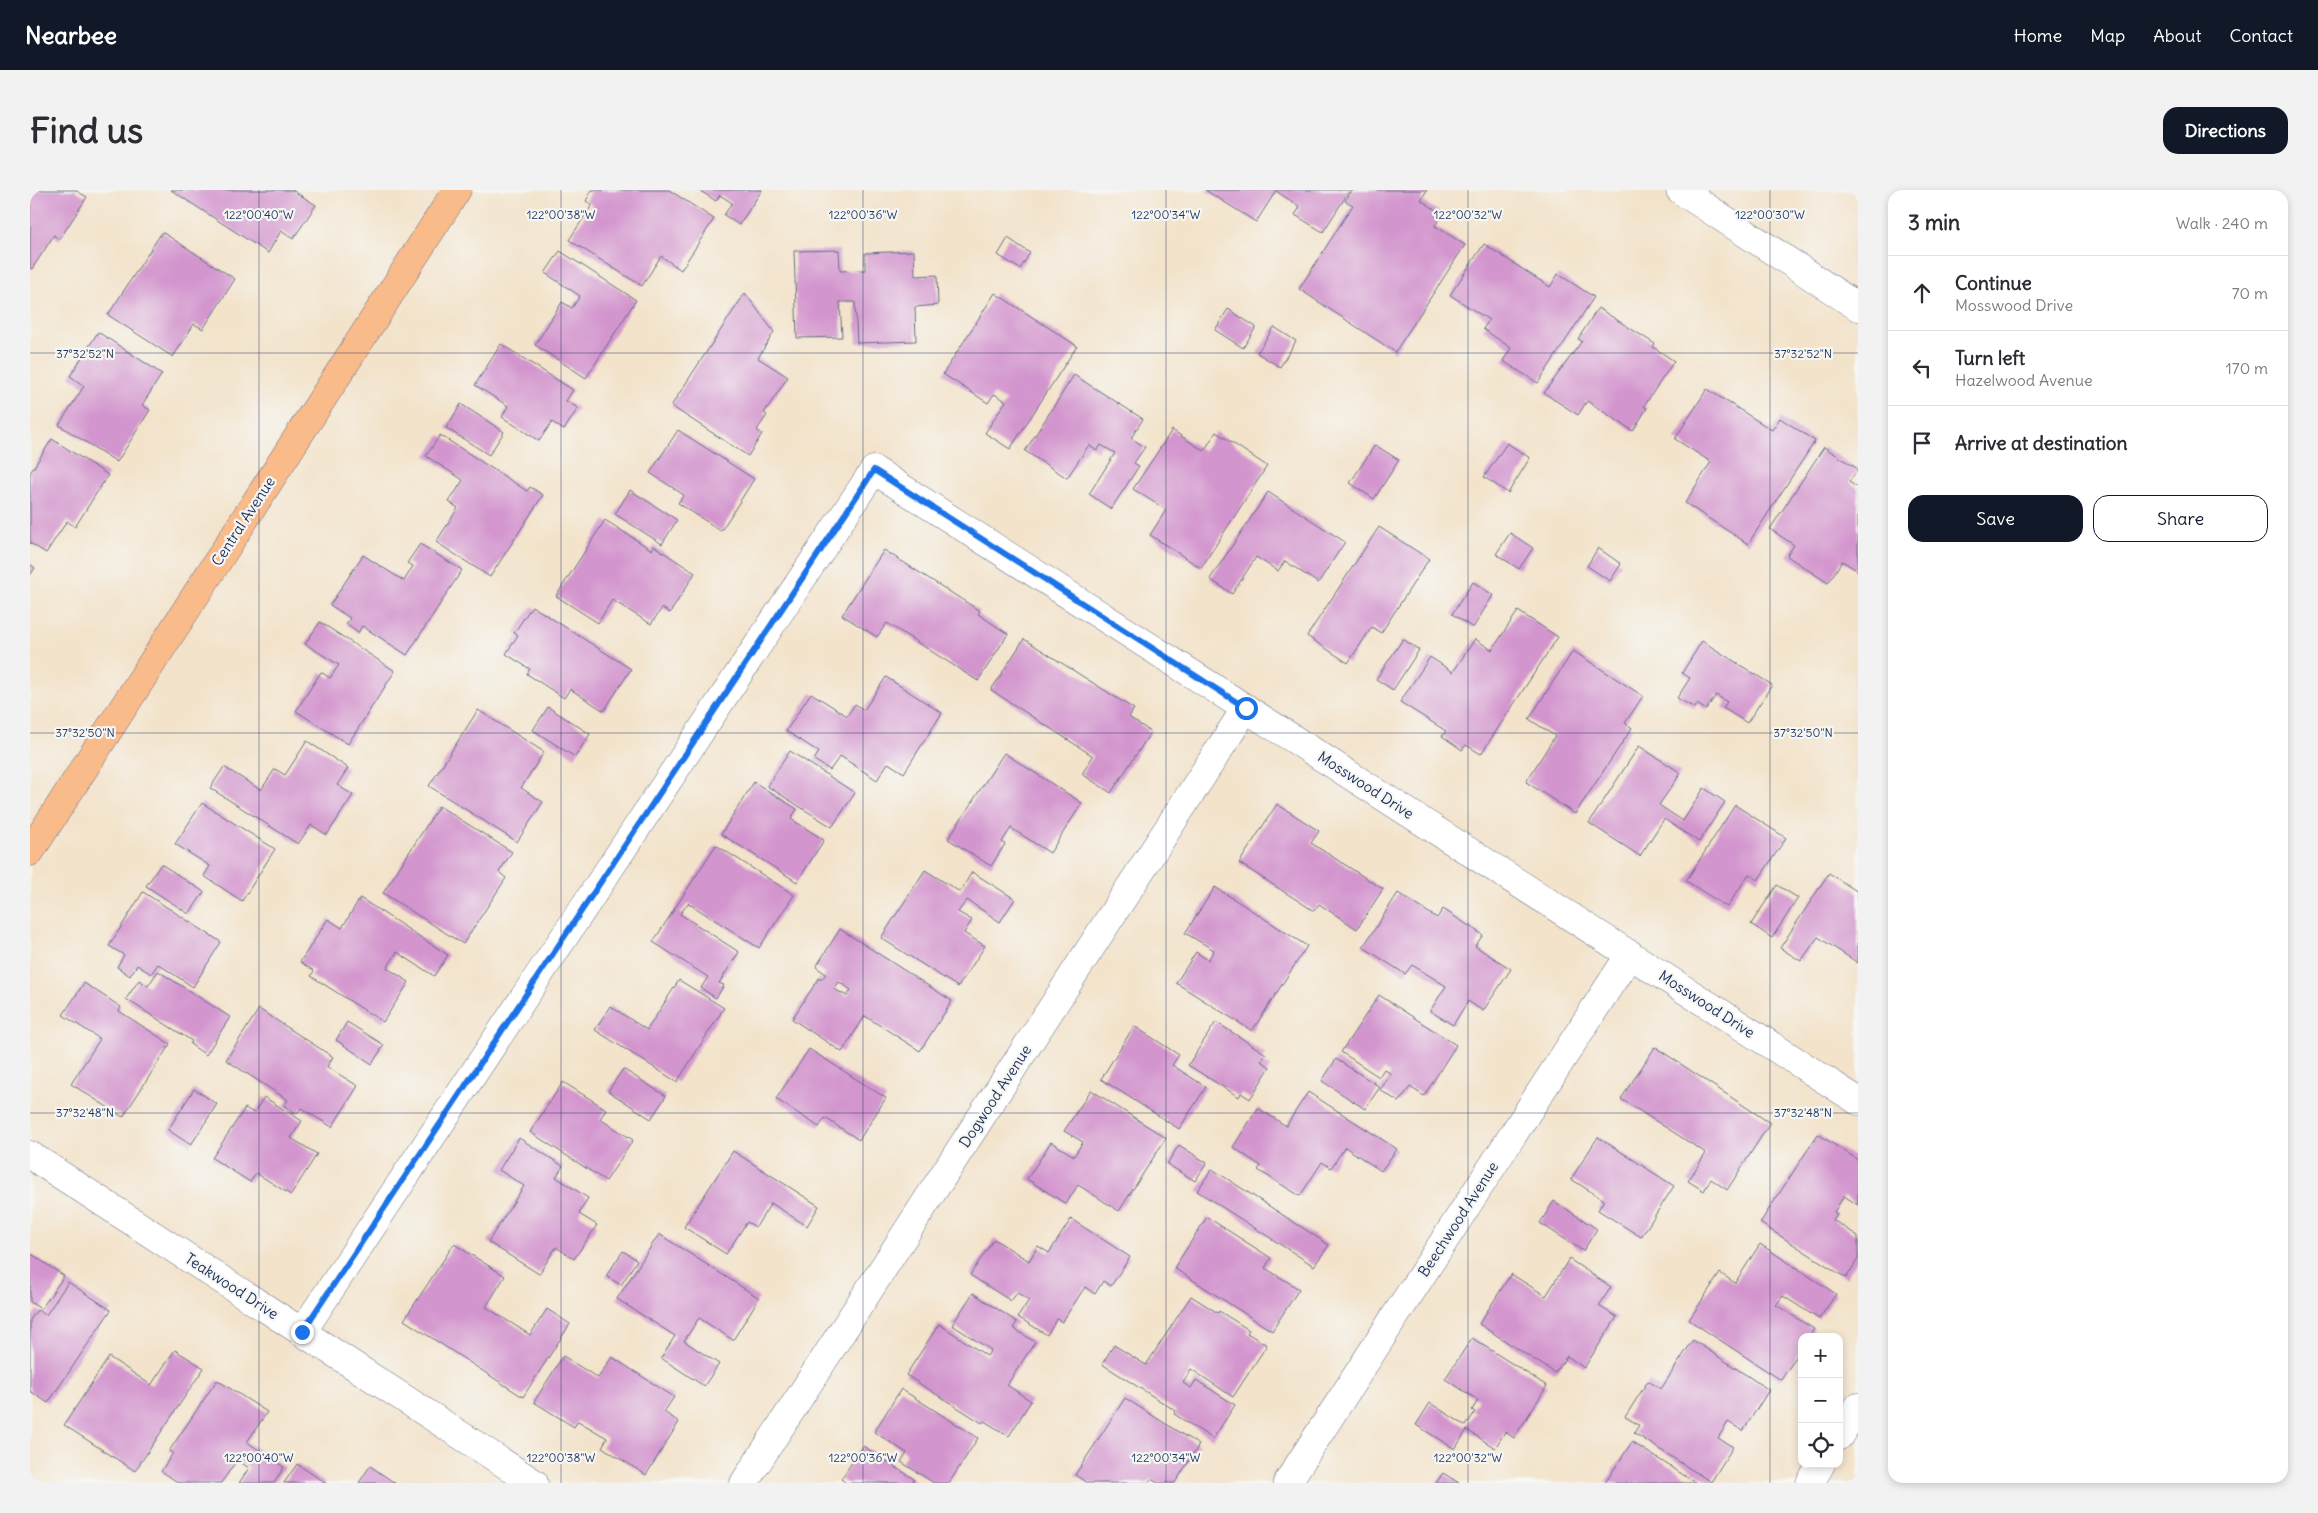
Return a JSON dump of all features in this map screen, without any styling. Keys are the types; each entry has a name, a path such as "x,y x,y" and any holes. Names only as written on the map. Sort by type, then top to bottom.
{"main road":[{"name":"Central Avenue","path":"30,852 456,190"}],"street":[{"path":"1680,190 1858,307"},
{"name":"Mosswood Drive","path":"302,1332 874,470 1858,1101"},
{"name":"Dogwood Avenue","path":"744,1483 1246,708"},
{"name":"Beechwood Avenue","path":"1287,1483 1630,954"},
{"name":"Teakwood Drive","path":"30,1155 534,1483"},
{"path":"1843,1430 1858,1407"},
{"path":"1810,1483 1819,1468"}],"building":[{"path":"30,190 75,190 87,197 59,240 54,235 32,269 30,268"},
{"path":"171,190 292,190 316,205 293,239 281,231 268,253"},
{"path":"592,190 669,190 714,219 681,270 661,256 642,286 569,240 592,205 586,201"},
{"path":"699,190 762,190 739,225 724,215 732,203 720,195 716,201"},
{"path":"1205,190 1350,190 1323,232 1295,215 1300,207 1276,191 1256,222"},
{"path":"1353,190 1427,190 1421,200 1442,214 1435,226 1465,245 1395,352 1299,289 1353,205 1345,201"},
{"path":"162,232 235,279 203,329 194,324 173,357 108,315"},
{"path":"1008,238 1030,253 1020,269 998,255"},
{"path":"1484,244 1550,287 1558,274 1594,297 1538,383 1503,361 1511,348 1483,329 1489,320 1450,295"},
{"path":"839,250 840,271 865,270 865,253 914,251 915,276 937,275 938,305 915,307 916,341 857,343 855,302 840,302 842,337 797,338 794,251"},
{"path":"560,251 636,300 586,378 535,345 562,302 572,308 580,296 545,273"},
{"path":"745,293 774,332 758,358 788,377 764,413 767,415 757,430 762,434 748,456 671,406"},
{"path":"995,293 1077,346 1010,449 985,433 1006,401 994,394 988,403 943,374"},
{"path":"1598,308 1655,344 1653,347 1674,361 1644,406 1647,408 1633,431 1587,401 1578,415 1544,393 1582,341 1578,339"},
{"path":"1228,309 1256,327 1243,348 1215,330"},
{"path":"1274,327 1296,341 1280,367 1257,353"},
{"path":"98,332 162,374 142,405 150,410 117,462 59,425 84,386 70,376"},
{"path":"501,344 573,390 566,401 578,408 564,430 552,422 539,441 502,417 508,406 475,385"},
{"path":"1074,375 1143,419 1131,438 1145,447 1134,463 1139,466 1111,509 1089,494 1115,453 1101,445 1097,451 1089,445 1067,478 1025,451"},
{"path":"1707,389 1772,430 1780,418 1815,441 1748,544 1685,503 1711,462 1675,439"},
{"path":"461,404 504,432 489,455 446,428"},
{"path":"678,430 754,479 721,531 678,503 684,495 650,473"},
{"path":"1172,430 1204,451 1216,432 1267,466 1201,568 1150,535 1166,510 1133,489"},
{"path":"440,435 527,491 530,487 543,495 490,577 436,542 458,508 449,502 463,480 426,456"},
{"path":"52,439 108,475 75,527 67,521 46,553 30,543 30,473"},
{"path":"1507,443 1530,458 1508,493 1484,477"},
{"path":"1375,445 1399,460 1374,499 1350,483"},
{"path":"1824,447 1858,469 1849,482 1858,488 1858,571 1842,561 1828,583 1787,556 1794,545 1770,529"},
{"path":"630,490 677,520 662,544 615,514"},
{"path":"1268,492 1345,542 1318,583 1285,561 1278,571 1256,557 1232,594 1210,579"},
{"path":"605,520 652,550 654,546 695,573 670,613 662,608 651,624 612,600 598,623 556,596"},
{"path":"1379,527 1429,559 1381,633 1372,627 1348,663 1307,636"},
{"path":"1510,533 1533,548 1519,569 1496,554"},
{"path":"420,544 462,570 407,655 362,626 358,633 346,624 350,618 330,605 363,555 404,581 413,566 407,563"},
{"path":"1598,548 1621,564 1610,581 1587,566"},
{"path":"884,550 980,611 978,614 1008,634 978,681 887,623 877,637 842,615"},
{"path":"30,564 35,568 30,575"},
{"path":"1473,582 1493,595 1473,628 1452,614"},
{"path":"532,606 631,669 604,711 570,689 564,698 527,674 530,669 506,654 518,635 514,633"},
{"path":"1518,611 1558,637 1481,754 1466,745 1462,750 1442,736 1446,731 1400,702 1430,657 1453,672 1475,639 1492,650"},
{"path":"320,622 395,671 348,744 296,711 321,672 330,678 339,665 305,644"},
{"path":"1024,639 1134,709 1129,717 1151,732 1111,793 1082,774 1093,756 991,690"},
{"path":"1403,639 1419,650 1393,690 1376,679"},
{"path":"1702,641 1772,685 1747,723 1723,708 1727,702 1716,695 1706,710 1697,704 1695,708 1677,698 1690,678 1682,673"},
{"path":"1573,651 1643,696 1625,723 1632,728 1575,814 1526,782 1555,736 1529,719"},
{"path":"886,677 942,713 904,773 888,763 877,780 840,756 830,770 814,760 819,752 786,731 811,693 847,716 855,704 864,710"},
{"path":"548,707 590,734 575,757 533,730"},
{"path":"478,710 544,752 521,788 543,802 517,842 429,786"},
{"path":"307,741 348,768 337,785 353,795 327,835 311,825 298,844 210,788 224,767 261,790 275,769 285,775"},
{"path":"1639,746 1681,773 1659,805 1683,821 1704,788 1725,802 1699,842 1664,819 1640,856 1589,823"},
{"path":"790,751 855,793 832,827 767,786"},
{"path":"1004,753 1082,803 1050,853 1011,828 1002,842 1005,844 991,866 948,839"},
{"path":"754,782 797,809 791,819 824,840 797,882 721,834"},
{"path":"202,803 275,849 242,901 204,876 210,866 175,844"},
{"path":"1277,804 1319,831 1311,843 1383,889 1357,929 1319,904 1314,911 1239,863"},
{"path":"1735,805 1786,838 1758,880 1749,874 1727,907 1686,881"},
{"path":"439,806 512,852 499,872 506,878 463,944 383,893"},
{"path":"716,845 794,895 759,948 688,903 680,914 739,952 719,983 724,985 716,998 701,988 708,977 653,942"},
{"path":"161,864 204,892 189,914 146,886"},
{"path":"925,870 960,892 972,872 1015,899 1000,922 967,900 958,912 972,920 964,933 985,946 958,987 881,938"},
{"path":"1829,873 1858,892 1858,963 1818,937 1801,961 1780,948"},
{"path":"1777,885 1798,898 1772,938 1751,924"},
{"path":"1215,887 1307,946 1252,1031 1176,983 1196,952 1208,960 1214,950 1185,933"},
{"path":"143,892 221,942 193,987 158,964 151,974 137,965 130,976 117,967 124,955 109,946"},
{"path":"1398,893 1437,918 1443,909 1483,935 1475,946 1511,969 1483,1011 1468,1001 1453,1025 1430,1011 1446,986 1412,965 1405,974 1363,947"},
{"path":"360,898 448,955 434,976 397,952 387,968 409,982 383,1022 311,976 314,971 300,962 328,919 342,928"},
{"path":"840,929 952,1001 920,1051 865,1016 842,1052 792,1019 819,978 821,980 826,974 816,967","holes":["839,982 851,990 847,996 834,989"]},
{"path":"158,971 230,1017 206,1055 190,1044 192,1041 126,999 139,980 148,986"},
{"path":"679,980 724,1008 677,1082 595,1030 610,1006 647,1030"},
{"path":"84,983 121,1007 119,1011 170,1044 123,1117 71,1084 100,1039 63,1015"},
{"path":"1379,995 1456,1045 1424,1096 1410,1087 1399,1102 1380,1090 1391,1074 1384,1069 1379,1077 1341,1052"},
{"path":"259,1009 333,1057 327,1067 358,1086 332,1127 301,1108 297,1114 284,1106 288,1100 226,1060"},
{"path":"347,1022 384,1045 372,1064 336,1040"},
{"path":"1216,1022 1266,1054 1261,1061 1270,1067 1250,1099 1241,1093 1239,1097 1188,1065"},
{"path":"1134,1026 1179,1055 1172,1065 1206,1087 1179,1129 1101,1079"},
{"path":"1655,1047 1770,1123 1727,1190 1711,1179 1704,1191 1688,1181 1706,1153 1621,1099"},
{"path":"809,1049 886,1098 859,1140 825,1118 819,1127 776,1099"},
{"path":"1336,1059 1380,1087 1365,1109 1322,1081"},
{"path":"623,1069 666,1096 651,1119 608,1091"},
{"path":"563,1082 606,1109 600,1119 633,1140 606,1181 530,1132"},
{"path":"194,1089 217,1104 191,1145 168,1130"},
{"path":"1091,1090 1166,1138 1119,1211 1078,1185 1066,1204 1027,1179 1051,1142 1074,1156 1083,1142 1064,1131"},
{"path":"1308,1092 1397,1149 1381,1171 1345,1147 1331,1168 1322,1162 1300,1196 1258,1170 1261,1166 1233,1147 1258,1108 1286,1126"},
{"path":"264,1097 302,1121 291,1138 317,1154 291,1195 256,1173 250,1182 212,1158 245,1108 254,1113"},
{"path":"1818,1134 1858,1160 1858,1205 1844,1196 1834,1212 1837,1214 1833,1220 1858,1236 1858,1259 1846,1278 1760,1223"},
{"path":"1598,1137 1674,1186 1641,1237 1598,1210 1604,1200 1571,1179"},
{"path":"519,1138 563,1166 556,1177 588,1198 579,1214 597,1225 574,1259 556,1247 539,1274 488,1242 524,1186 499,1170"},
{"path":"1179,1145 1207,1163 1195,1181 1167,1164"},
{"path":"733,1151 819,1206 807,1226 771,1203 756,1227 747,1222 726,1254 684,1227"},
{"path":"1212,1169 1329,1245 1314,1266 1197,1191"},
{"path":"1554,1201 1597,1229 1583,1251 1540,1223"},
{"path":"1207,1217 1271,1258 1265,1268 1299,1289 1272,1331 1174,1268"},
{"path":"1071,1219 1130,1257 1111,1286 1103,1281 1095,1294 1085,1287 1062,1322 1057,1319 1047,1335 1018,1317 1029,1300 1017,1293 1011,1301 970,1275 994,1239 1029,1261 1038,1246 1049,1253"},
{"path":"659,1234 759,1298 733,1340 699,1318 684,1341 719,1364 704,1386 661,1358 675,1336 617,1299"},
{"path":"454,1244 505,1276 486,1307 530,1335 547,1309 570,1324 523,1397 404,1320"},
{"path":"1760,1244 1836,1294 1819,1319 1783,1296 1776,1305 1814,1329 1812,1333 1798,1333 1798,1354 1781,1380 1689,1320 1720,1273 1735,1283"},
{"path":"623,1251 637,1260 621,1285 606,1276"},
{"path":"30,1253 64,1276 41,1309 30,1302"},
{"path":"1569,1259 1611,1287 1599,1306 1617,1317 1584,1368 1567,1356 1555,1373 1479,1324 1511,1274 1546,1296"},
{"path":"68,1282 111,1310 48,1403 30,1391 30,1320 37,1310 46,1315"},
{"path":"973,1293 1017,1322 1013,1328 1035,1342 1007,1385 1031,1401 1009,1436 984,1421 982,1423 906,1375 939,1324 987,1356 991,1350 952,1325"},
{"path":"1191,1296 1249,1330 1247,1333 1267,1345 1233,1397 1191,1369 1183,1383 1191,1388 1196,1380 1235,1405 1213,1439 1174,1414 1176,1411 1102,1364 1114,1345 1146,1365"},
{"path":"1472,1338 1547,1386 1514,1438 1505,1432 1495,1448 1467,1430 1455,1449 1416,1425 1430,1403 1466,1426 1475,1412 1472,1410 1478,1400 1445,1379"},
{"path":"1693,1340 1769,1390 1743,1431 1728,1422 1718,1438 1733,1447 1711,1482 1634,1433 1639,1425 1625,1417 1648,1381 1661,1389"},
{"path":"175,1350 204,1368 135,1471 64,1425 109,1357 151,1385"},
{"path":"563,1356 598,1378 612,1357 674,1397 664,1412 679,1422 646,1475 602,1447 607,1438 578,1421 574,1427 534,1402"},
{"path":"217,1380 267,1412 247,1442 284,1467 274,1483 239,1483 249,1468 237,1460 221,1483 179,1483 161,1471 173,1453 169,1451"},
{"path":"901,1389 978,1438 949,1483 934,1483 901,1462 907,1453 874,1432"},
{"path":"1125,1398 1199,1445 1175,1483 1158,1483 1151,1479 1148,1483 1087,1483 1075,1475"},
{"path":"1632,1442 1696,1483 1605,1483"},
{"path":"863,1446 914,1479 912,1483 846,1483 841,1479"},
{"path":"297,1464 326,1483 284,1483"},
{"path":"370,1466 395,1483 359,1483"},
{"path":"1443,1473 1459,1483 1436,1483"}],"route":[{"path":"302,1332 874,470 1246,708"}]}
